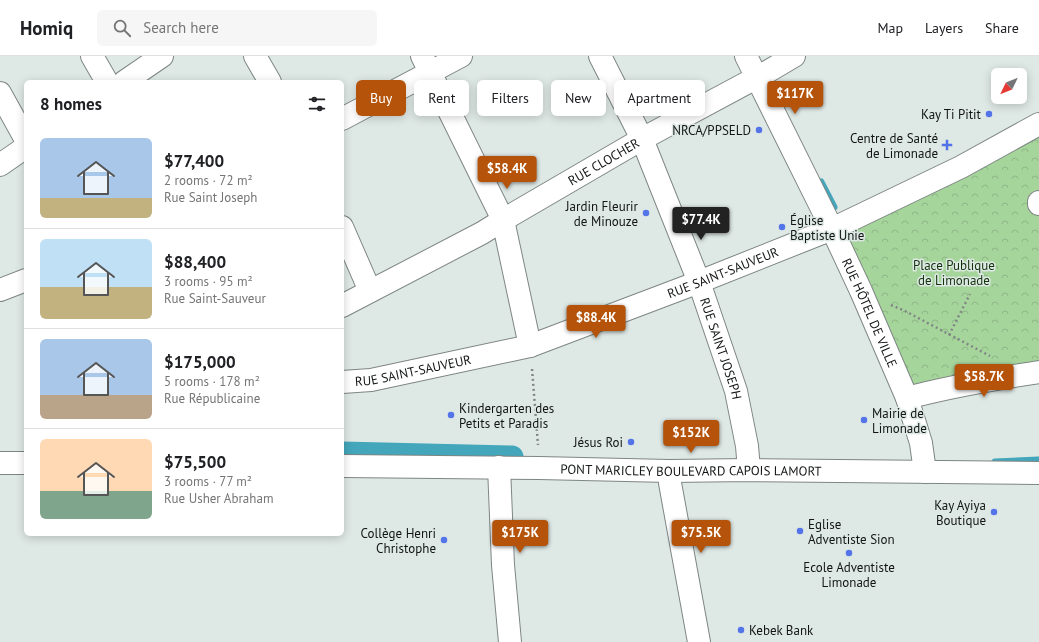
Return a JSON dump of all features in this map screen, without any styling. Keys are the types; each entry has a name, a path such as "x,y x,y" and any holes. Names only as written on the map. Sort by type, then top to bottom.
{"street":[{"path":"92,56 106,80"},
{"path":"127,80 162,56"},
{"path":"255,56 269,80"},
{"path":"344,118 426,64 461,56"},
{"name":"RUE SAINT JOSEPH","path":"600,56 642,139 699,282 736,391 748,457"},
{"name":"RUE HÔTEL DE VILLE","path":"746,56 762,75 861,291 914,396 923,459"},
{"name":"RUE CLOCHER","path":"344,305 482,233 642,139 762,75 794,56"},
{"path":"426,64 503,220 530,346"},
{"path":"0,93 24,136"},
{"name":"RUE SAINT-SAUVEUR","path":"344,382 371,380 530,346 699,282 832,229 961,166 1039,125"},
{"path":"0,165 24,148"},
{"path":"344,232 370,291"},
{"path":"0,290 24,281"},
{"path":"914,396 975,382 1039,372"},
{"name":"PONT MARICLEY BOULEVARD CAPOIS LAMORT","path":"344,466 669,471 748,457 923,459 1039,473"},
{"path":"0,463 24,463"},
{"path":"499,468 503,565 510,642"},
{"path":"669,471 699,642"}],"path":[{"path":"861,291 905,311 990,356"},
{"path":"949,335 970,294"},
{"path":"530,346 539,468"}],"green space":[{"name":"Place Publique de Limonade","path":"1039,131 1039,362 911,385 848,239 853,230"}],"waterway":[{"path":"821,182 834,207"},
{"path":"344,453 512,457"},
{"path":"995,462 1039,460"}],"place":[{"name":"Kay Ti Pitit","path":"989,114"},
{"name":"NRCA/PPSELD","path":"759,130"},
{"name":"Centre de Santé de Limonade","path":"947,145"},
{"name":"Jardin Fleurir de Minouze","path":"646,213"},
{"name":"Église Baptiste Unie","path":"782,227"},
{"name":"Kindergarten des Petits et Paradis","path":"451,415"},
{"name":"Mairie de Limonade","path":"864,420"},
{"name":"Jésus Roi","path":"631,442"},
{"name":"Kay Ayiya Boutique","path":"994,512"},
{"name":"Eglise Adventiste Sion","path":"800,531"},
{"name":"Collège Henri Christophe","path":"444,540"},
{"name":"Ecole Adventiste Limonade","path":"849,553"},
{"name":"Kebek Bank","path":"741,630"}]}
